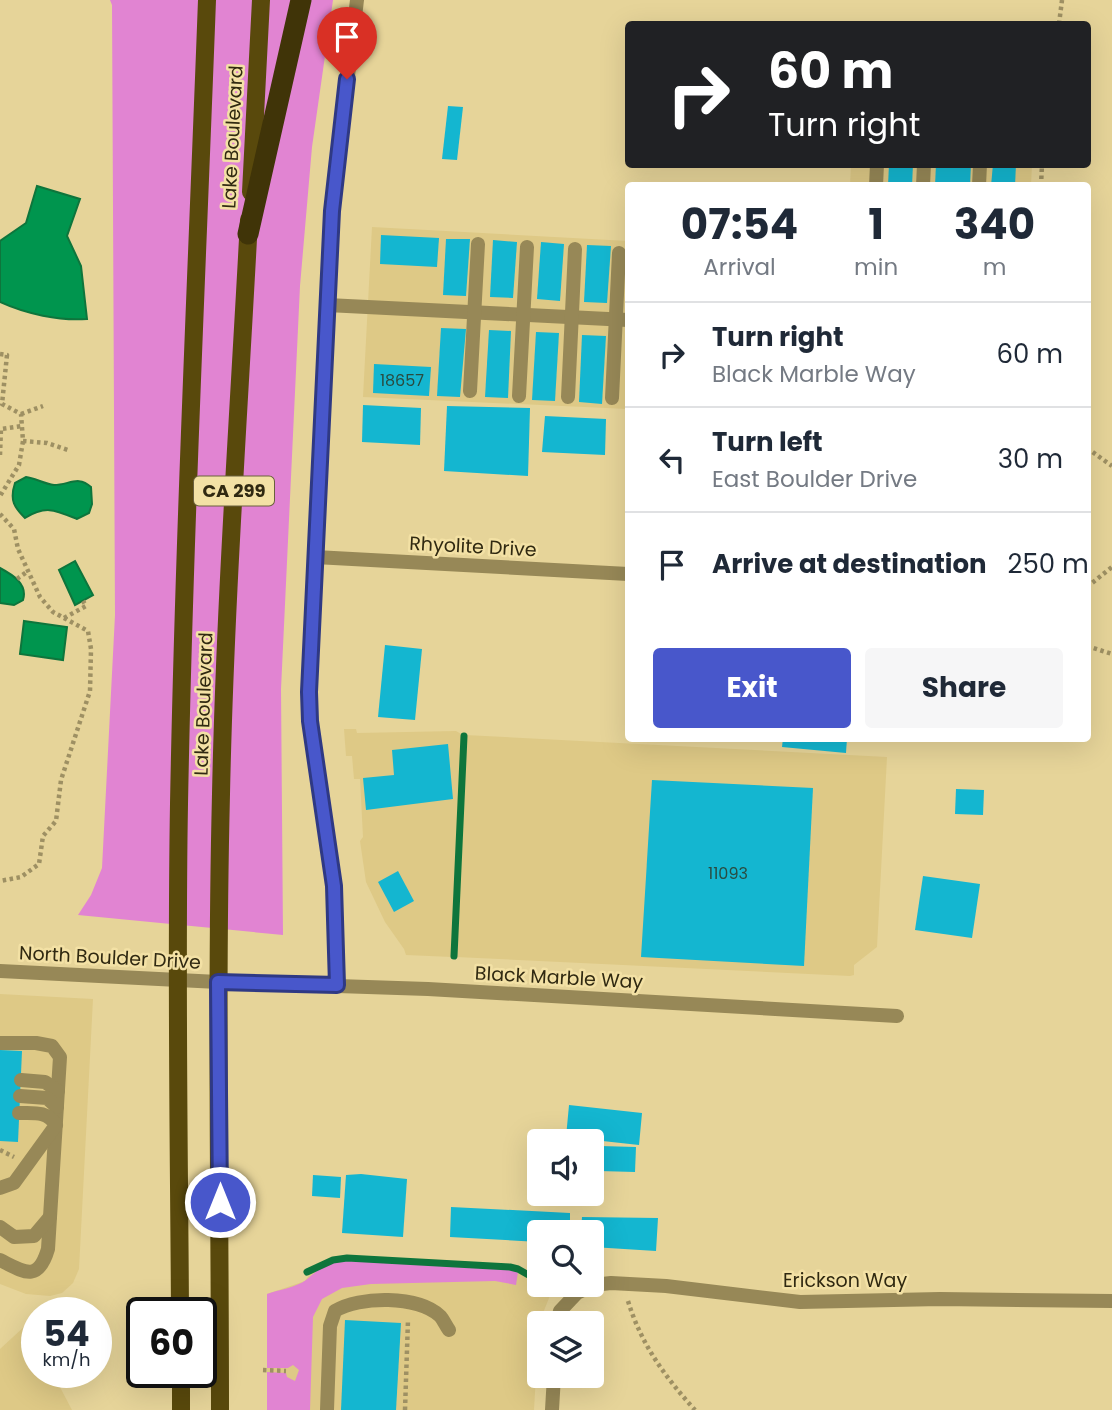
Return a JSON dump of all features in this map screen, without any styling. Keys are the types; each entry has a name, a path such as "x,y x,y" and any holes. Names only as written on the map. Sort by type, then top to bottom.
{"highway":[{"path":"248,234 301,0"}],"main road":[{"name":"Lake Boulevard","path":"180,1297 177,980 183,629 207,0"},
{"name":"Lake Boulevard","path":"220,1410 218,982 221,793 228,597 261,0"},
{"path":"181,1388 181,1410"}],"street":[{"path":"337,985 334,886 310,721 310,681 327,305 337,159 357,0"},
{"path":"470,391 478,244"},
{"path":"519,396 527,247"},
{"path":"568,397 575,249"},
{"path":"612,398 622,320 619,253"},
{"path":"327,305 622,320"},
{"name":"Rhyolite Drive","path":"315,557 625,574"},
{"name":"North Boulder Drive","path":"0,971 218,982"},
{"name":"Black Marble Way","path":"218,982 599,998 897,1016"},
{"path":"0,1043 52,1046 60,1057 48,1249 44,1262 36,1271 26,1273 0,1260"},
{"path":"21,1080 45,1082 58,1091"},
{"path":"20,1096 47,1098 57,1107"},
{"path":"19,1112 50,1116 56,1125"},
{"path":"0,1188 14,1183 56,1125"},
{"path":"0,1227 14,1237 34,1236 50,1217"},
{"name":"Erickson Way","path":"560,1311 576,1293 594,1285 622,1283 800,1303 940,1299 1112,1301"},
{"path":"327,1410 330,1325 335,1311 356,1302 405,1302 439,1315 449,1330"},
{"path":"552,1410 553,1388"}],"path":[{"path":"1059,21 1062,0"},
{"path":"0,354 7,355 1,404 21,414 43,405"},
{"path":"0,496 19,465 23,441 21,414"},
{"path":"0,455 1,429 22,426"},
{"path":"23,441 47,443 68,450"},
{"path":"1091,451 1112,466"},
{"path":"0,514 14,529 18,549 40,597 53,612 69,624 88,631 91,649 90,691 63,773 56,821 43,835 42,853 35,867 20,877 0,881"},
{"path":"1091,584 1112,567"},
{"path":"18,579 28,570"},
{"path":"64,618 86,606 83,601"},
{"path":"1091,647 1112,654"},
{"path":"622,1283 645,1345 660,1369 695,1410"},
{"path":"397,1316 408,1316 405,1410"},
{"path":"263,1370 286,1371"}],"shaded area":[{"path":"110,0 333,0 312,147 300,286 281,689 283,935 78,915 91,895 102,868 115,615"},
{"path":"851,168 1032,168 1031,182 850,182"},
{"path":"37,186 80,199 67,236 81,266 87,319 43,316 0,302 0,241 26,223"},
{"path":"372,227 625,241 625,409 363,397"},
{"path":"26,477 54,485 78,481 86,483 91,487 92,504 89,513 77,519 45,510 25,518 16,507 13,495 15,483"},
{"path":"75,561 93,595 75,605 59,570"},
{"path":"0,568 14,577 23,589 23,600 14,605 0,603"},
{"path":"24,621 67,627 63,660 20,654"},
{"path":"344,729 356,729 357,733 456,731 463,735 452,957 406,955 385,922 366,882 360,841 363,837 360,779 354,779 352,756 346,756"},
{"path":"465,735 887,757 877,947 854,965 854,975 850,976 456,957"},
{"path":"0,994 93,999 79,1269 73,1283 62,1293 50,1296 26,1294 0,1284"},
{"path":"347,1260 509,1269 527,1277 527,1297 549,1297 544,1311 527,1311 527,1388 535,1388 534,1410 267,1410 267,1294 305,1281 311,1272 332,1262"},
{"path":"347,1260 509,1269 518,1272 516,1285 495,1281 371,1284 342,1288 322,1299 313,1317 310,1410 267,1410 267,1372 286,1373 287,1377 295,1381 299,1370 293,1365 288,1368 267,1368 267,1294 302,1282 328,1264"},
{"path":"21,1330 21,1388 60,1388 72,1410 0,1410 0,1349"}],"building":[{"path":"448,106 463,107 457,160 442,159"},
{"path":"889,168 913,168 912,182 888,182"},
{"path":"936,168 971,168 970,182 935,182"},
{"path":"993,168 1016,168 1015,182 991,182"},
{"path":"381,235 439,238 437,267 380,264"},
{"path":"446,239 470,239 466,296 443,295"},
{"path":"493,240 517,242 513,298 490,297"},
{"path":"541,242 564,244 560,301 537,299"},
{"path":"587,245 611,246 607,303 584,302"},
{"path":"441,328 466,329 460,397 437,396"},
{"path":"489,330 511,331 508,398 485,397"},
{"path":"536,332 559,333 555,401 532,400"},
{"path":"582,335 606,336 602,404 579,402"},
{"path":"374,364 431,367 429,396 373,393"},
{"path":"363,405 421,408 420,445 362,442"},
{"path":"447,406 530,408 528,476 444,471"},
{"path":"545,416 606,419 605,455 542,452"},
{"path":"385,645 422,649 415,720 378,717"},
{"path":"783,742 847,742 846,753 782,747"},
{"path":"448,744 453,799 366,810 363,778 394,775 392,750"},
{"path":"652,780 813,788 804,966 641,957"},
{"path":"956,789 984,790 983,815 955,814"},
{"path":"398,871 414,901 394,912 378,882"},
{"path":"923,876 980,884 972,938 915,930"},
{"path":"0,1050 22,1051 18,1142 0,1141"},
{"path":"569,1105 642,1113 639,1145 604,1141 604,1129 567,1129"},
{"path":"604,1146 636,1147 635,1172 604,1171"},
{"path":"313,1175 341,1177 340,1198 312,1196"},
{"path":"346,1175 407,1179 403,1237 342,1233"},
{"path":"451,1207 570,1213 570,1220 527,1220 527,1241 450,1237"},
{"path":"582,1217 658,1218 656,1251 604,1248 604,1220 582,1220"},
{"path":"345,1320 401,1323 396,1410 341,1410"}],"waterway":[{"path":"454,956 464,736"},
{"path":"307,1272 333,1260 347,1258 510,1267 527,1274"}],"route":[{"path":"220,1202 218,982 337,985 334,886 310,721 309,692 332,211 347,79"}]}
